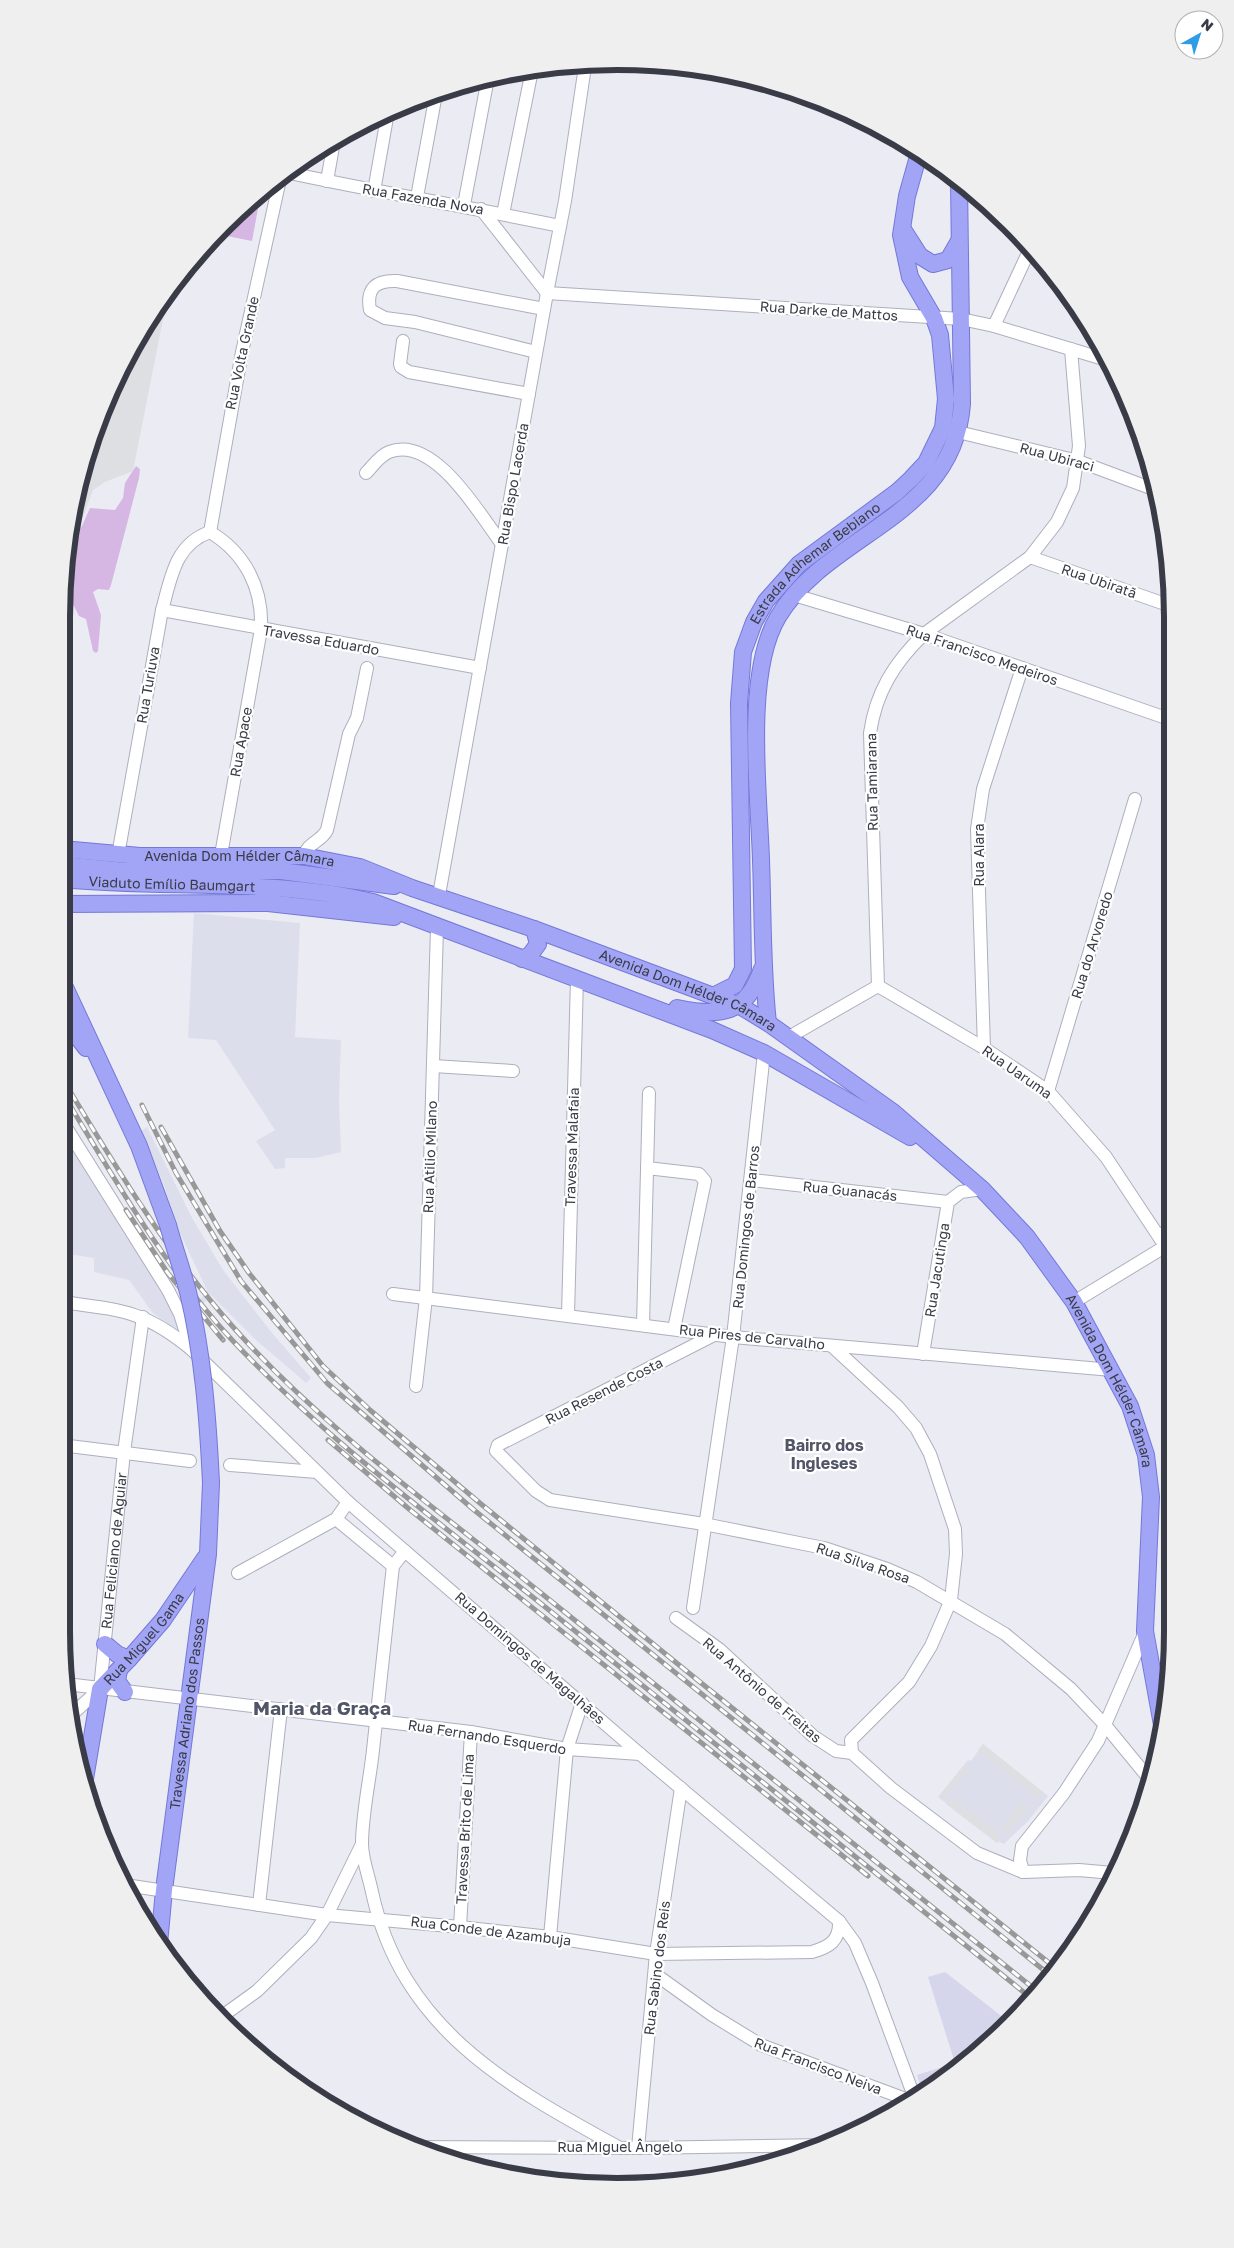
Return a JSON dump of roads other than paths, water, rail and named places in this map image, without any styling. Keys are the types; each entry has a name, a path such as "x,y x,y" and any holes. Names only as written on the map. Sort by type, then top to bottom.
{"main road":[{"name":"Estrada Adhemar Bebiano","path":"715,995 735,984 740,979 743,969 739,703 740,677 748,636 766,601 787,575 897,492 926,463 934,450 946,419 940,334 934,318 910,277 901,235 901,226 917,160"},
{"name":"Estrada Adhemar Bebiano","path":"768,1023 764,962 757,703 766,644 778,617 794,595 821,571 922,492 946,463 958,432 962,404 959,191"},
{"path":"901,226 913,247 928,262 933,264 948,260 961,236"},
{"name":"Avenida Dom Hélder Câmara","path":"70,850 118,855 304,856 360,867 412,888 440,895 715,995 740,1006 768,1023 893,1112 934,1150 982,1189 1027,1237 1074,1302 1112,1370 1140,1431 1149,1476 1151,1517 1145,1631 1158,1705"},
{"name":"Viaduto Emílio Baumgart","path":"70,866 125,871 282,879"},
{"name":"Viaduto Emílio Baumgart","path":"70,879 148,884 282,879"},
{"name":"Avenida Dom Hélder Câmara","path":"282,879 412,888"},
{"name":"Avenida Dom Hélder Câmara","path":"282,879 324,892 373,902 437,928 610,990 712,1030 764,1053 934,1150"},
{"name":"Avenida Dom Hélder Câmara","path":"70,905 268,903 416,920"},
{"path":"522,959 530,955 538,944 534,929"},
{"path":"610,990 695,1012 719,1012 740,1006 756,987 764,962"},
{"path":"70,998 102,1067"},
{"path":"70,1026 102,1067"},
{"name":"Travessa Adriano dos Passos","path":"102,1067 114,1090 155,1187 188,1292 204,1382 211,1483 208,1554 160,1932"},
{"name":"Rua Miguel Gama","path":"100,1689 124,1665 182,1594 208,1554"},
{"path":"105,1644 124,1665 118,1681 125,1692"},
{"name":"Rua Feliciano de Aguiar","path":"87,1765 100,1689"}],"street":[{"name":"Rua Bispo Lacerda","path":"440,895 560,226 584,73"},
{"path":"503,214 530,78"},
{"path":"464,205 486,86"},
{"path":"417,198 435,102"},
{"path":"374,191 386,121"},
{"path":"327,181 332,150"},
{"name":"Rua Fazenda Nova","path":"296,174 374,191 464,205 560,226"},
{"name":"Rua Volta Grande","path":"210,532 242,352 278,188"},
{"path":"481,209 547,293"},
{"path":"994,326 1027,255"},
{"path":"536,352 415,322 385,318 370,310 368,298 374,286 384,281 397,281 544,309"},
{"name":"Rua Darke de Mattos","path":"547,293 961,319 994,326 1071,349 1096,353"},
{"path":"403,341 400,364 401,367 409,372 529,394"},
{"name":"Rua Tamiarana","path":"878,986 870,734 873,711 884,682 896,664 924,634 1030,557 1057,522 1072,488 1078,461 1079,432 1071,349"},
{"name":"Rua Ubiraci","path":"958,432 1078,461 1148,487"},
{"path":"366,473 380,457 390,452 405,451 423,455 452,478 502,544"},
{"name":"Rua Turiuva","path":"118,855 162,610 172,574 188,544 198,536 210,532"},
{"name":"Rua Apace","path":"210,532 235,552 255,581 262,610 261,629 221,855"},
{"name":"Rua Ubiratã","path":"1030,557 1164,603"},
{"name":"Rua Francisco Medeiros","path":"794,595 924,634 1164,717"},
{"name":"Travessa Eduardo","path":"162,610 480,668"},
{"path":"304,856 308,845 321,838 327,830 349,734 358,718 367,668"},
{"name":"Rua Aiara","path":"984,1048 977,830 983,790 1022,668"},
{"name":"Rua do Arvoredo","path":"1048,1091 1135,799"},
{"name":"Rua Atilio Milano","path":"416,1386 426,1298 437,928"},
{"name":"Travessa Malafaia","path":"568,1315 577,978"},
{"path":"789,1038 878,986"},
{"name":"Rua Uaruma","path":"878,986 984,1048 1048,1091 1106,1157 1164,1242"},
{"name":"Rua Domingos de Barros","path":"693,1608 733,1336 752,1180 764,1053"},
{"path":"433,1066 512,1071"},
{"path":"643,1325 649,1093"},
{"path":"70,1134 168,1290 180,1314 191,1350"},
{"path":"647,1168 699,1174 705,1181 674,1329"},
{"path":"961,1192 964,1174"},
{"name":"Rua Guanacás","path":"752,1180 948,1202"},
{"path":"948,1202 961,1192 982,1189"},
{"name":"Rua Jacutinga","path":"924,1354 948,1202"},
{"path":"1074,1302 1164,1248"},
{"name":"Rua Pires de Carvalho","path":"393,1294 733,1336 1112,1370"},
{"name":"Rua Domingos de Magalhães","path":"70,1303 122,1310 144,1317 169,1331 348,1502 640,1754 839,1921 859,1951 912,2091"},
{"name":"Rua Feliciano de Aguiar","path":"100,1689 124,1452 144,1317"},
{"name":"Rua Resende Costa","path":"536,1491 496,1451 498,1445 716,1334"},
{"path":"813,1736 835,1743 852,1740 908,1682 931,1646 951,1600 956,1554 955,1530 930,1454 916,1428 898,1407 832,1346"},
{"path":"70,1446 190,1461"},
{"path":"230,1466 316,1472"},
{"name":"Rua Silva Rosa","path":"536,1491 550,1500 704,1524 824,1548 887,1569 951,1600 1005,1634 1071,1689 1105,1725 1145,1774"},
{"path":"238,1572 336,1519 348,1502"},
{"path":"336,1519 393,1566"},
{"path":"405,1551 393,1566 362,1844 378,1918 409,1984 427,2010 446,2032 478,2062 533,2100 620,2148"},
{"name":"Rua Antônio de Freitas","path":"676,1618 719,1648 813,1736 836,1751 852,1753 891,1788 964,1844 986,1858 1023,1872"},
{"path":"1108,1873 1080,1870 1023,1872 1020,1860 1022,1846 1084,1764 1105,1725 1145,1631"},
{"name":"Rua Fernando Esquerdo","path":"73,1685 471,1732 567,1750 640,1754"},
{"name":"Rua Miguel Gama","path":"76,1710 100,1689"},
{"path":"550,1937 567,1750 582,1702"},
{"path":"259,1905 281,1709"},
{"name":"Travessa Brito de Lima","path":"460,1927 471,1732"},
{"path":"852,1740 852,1753"},
{"name":"Rua Sabino dos Reis","path":"638,2148 656,1954 681,1788"},
{"path":"226,2014 257,1991 293,1958 327,1915 362,1844"},
{"name":"Rua Conde de Azambuja","path":"133,1886 327,1915 378,1918 550,1937 656,1954 812,1952 831,1945 836,1940 839,1931 839,1921"},
{"name":"Rua Francisco Neiva","path":"655,1974 712,2015 761,2045 902,2098"},
{"name":"Rua Miguel Ângelo","path":"436,2147 638,2148 802,2145"}],"railway":[{"path":"70,1091 142,1207 186,1269 234,1328 304,1399 418,1496 1032,1987"},
{"path":"70,1105 141,1221 184,1283 233,1341 268,1377 342,1444 420,1509 539,1602 1026,1994"},
{"path":"142,1105 176,1173 241,1281 327,1383 474,1510 1045,1971"},
{"path":"161,1127 220,1231 249,1273 323,1366 370,1410 481,1504 1051,1964"},
{"path":"126,1210 167,1272 223,1340"},
{"path":"328,1440 409,1509 868,1876"}],"district":[{"name":"Bairro dos Ingleses","path":"824,1454"},
{"name":"Maria da Graça","path":"322,1708"}]}
